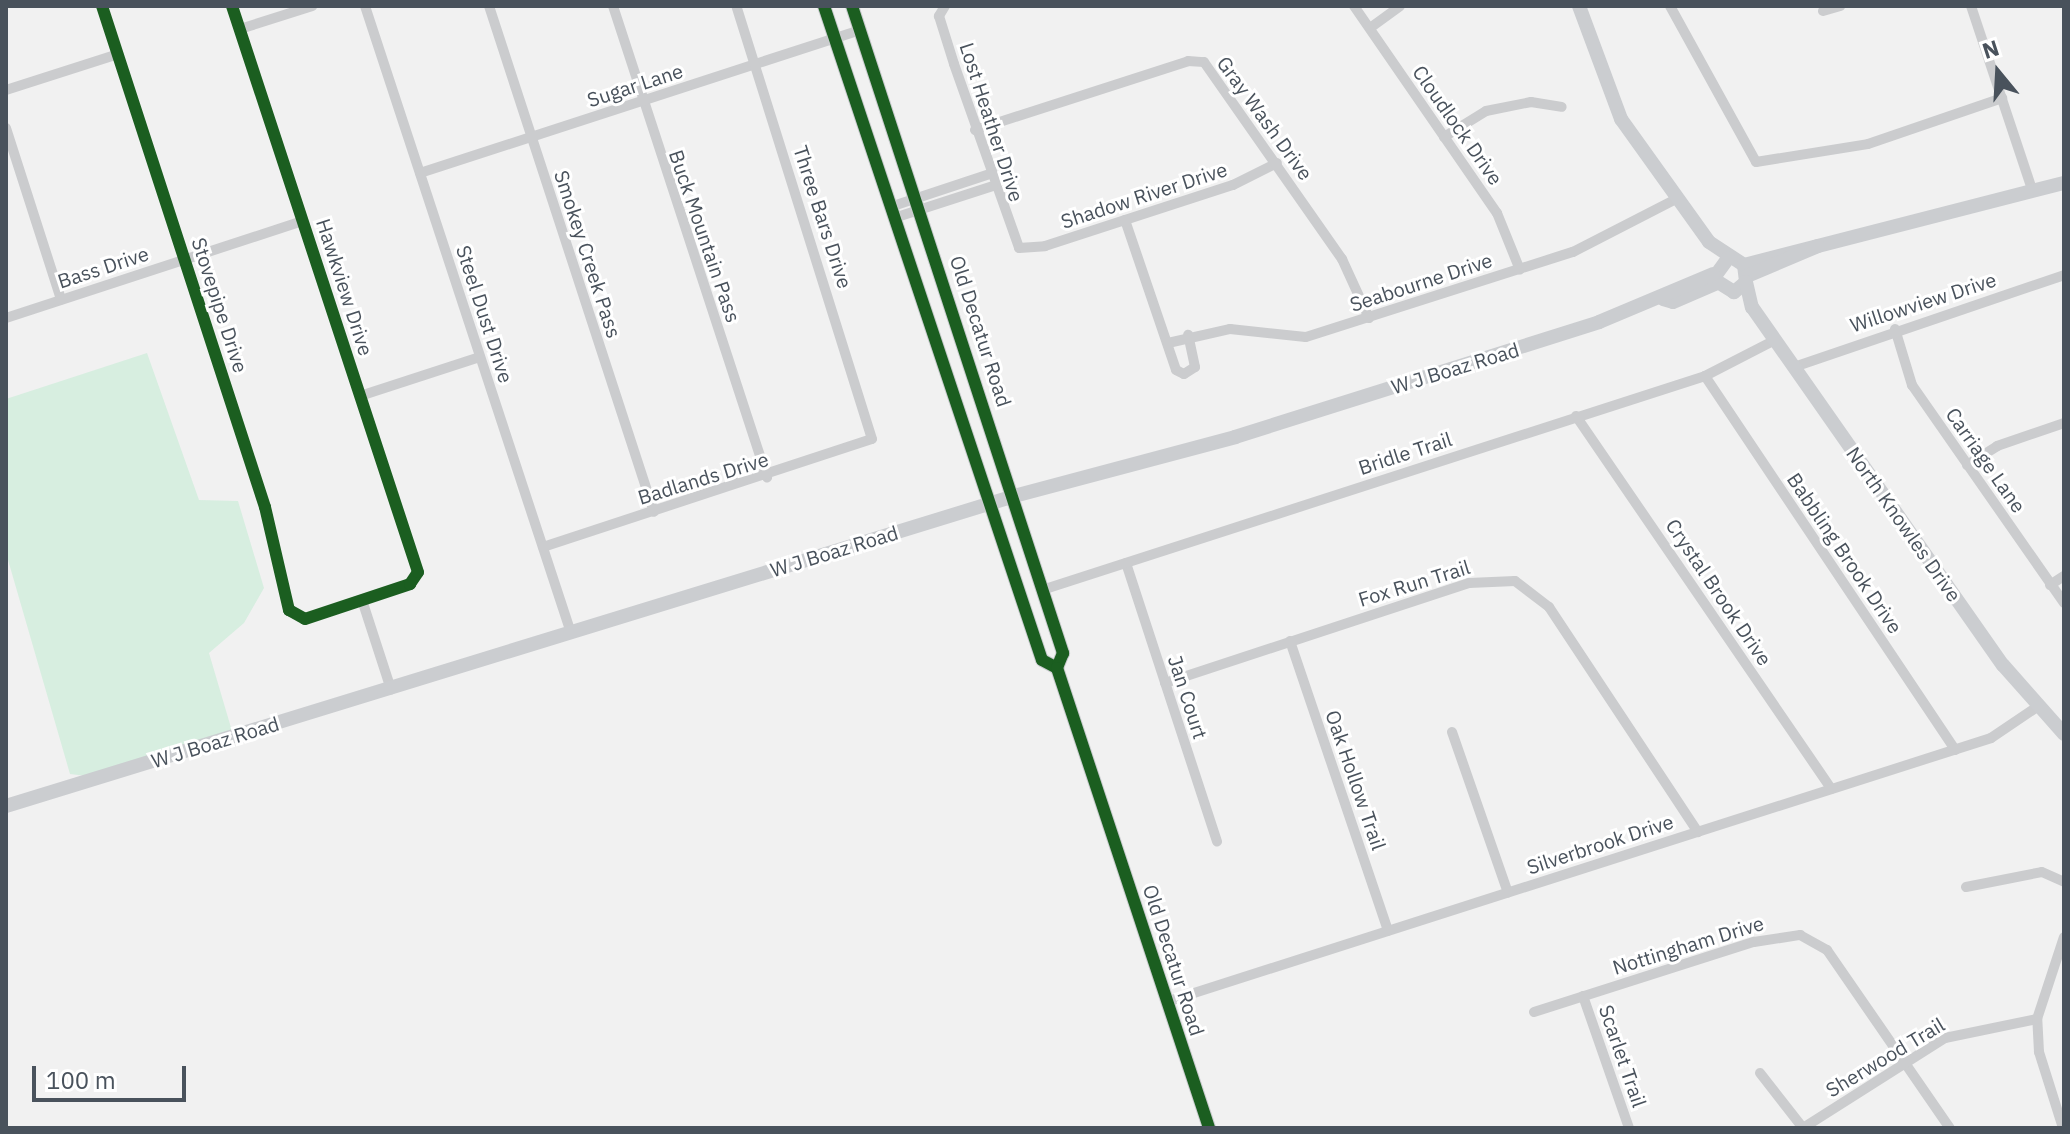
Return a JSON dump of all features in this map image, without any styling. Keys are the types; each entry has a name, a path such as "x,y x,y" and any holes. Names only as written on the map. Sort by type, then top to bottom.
{"main road":[{"name":"Old Decatur Road","path":"824,6 1042,660 1057,668"},
{"name":"Old Decatur Road","path":"852,6 1014,496 1063,653 1057,668 1209,1128"},
{"path":"1579,6 1610,102 1674,200 1709,242 1746,274"},
{"path":"1729,292 1746,274 1818,246 2064,183"},
{"path":"1709,242 1714,275"},
{"name":"W J Boaz Road","path":"6,806 1014,496 1250,432 1663,299 1673,302 1714,275 1728,258"},
{"name":"North Knowles Drive","path":"1746,274 1752,307"},
{"name":"North Knowles Drive","path":"1714,275 1729,292 1752,307 2037,707 2064,734"}],"street":[{"name":"Stovepipe Drive","path":"102,6 295,618 362,600"},
{"name":"Hawkview Drive","path":"232,6 360,396 416,579 362,600"},
{"path":"240,29 312,6"},
{"name":"Steel Dust Drive","path":"365,6 571,633"},
{"name":"Smokey Creek Pass","path":"489,6 654,512"},
{"name":"Buck Mountain Pass","path":"613,6 767,477"},
{"name":"Three Bars Drive","path":"736,6 872,439"},
{"name":"Lost Heather Drive","path":"945,6 939,16 993,186 1019,248"},
{"name":"Cloudlock Drive","path":"1354,6 1505,227 1520,270"},
{"path":"1370,28 1400,6"},
{"path":"1670,6 1756,162 1868,144 2002,98"},
{"path":"1823,11 1840,6"},
{"path":"1971,6 2033,192"},
{"name":"Sugar Lane","path":"420,173 860,30"},
{"path":"6,90 118,54"},
{"name":"Gray Wash Drive","path":"975,130 1194,60 1210,66 1348,270 1369,318"},
{"path":"1444,137 1486,111 1531,102 1562,107"},
{"path":"6,128 61,299"},
{"name":"Shadow River Drive","path":"1019,248 1125,220 1277,163"},
{"path":"918,204 990,174"},
{"path":"892,212 993,186"},
{"name":"Seabourne Drive","path":"1168,343 1188,335 1230,329 1306,337 1520,270 1597,242 1674,200"},
{"path":"1125,220 1176,370 1189,372 1195,367 1188,335"},
{"name":"Bass Drive","path":"6,318 303,221"},
{"name":"Willowview Drive","path":"1794,367 1895,329 2064,275"},
{"name":"Carriage Lane","path":"1895,329 1912,385 2064,603"},
{"name":"Bridle Trail","path":"1042,590 1705,376 1775,340"},
{"path":"360,396 480,357"},
{"name":"Babbling Brook Drive","path":"1705,376 1955,750"},
{"name":"Crystal Brook Drive","path":"1576,416 1831,789"},
{"path":"1967,465 1997,446 2064,423"},
{"name":"Badlands Drive","path":"543,547 767,477 872,439"},
{"name":"Jan Court","path":"1126,563 1217,842"},
{"path":"2050,585 2064,576"},
{"name":"Fox Run Trail","path":"1165,683 1469,583 1515,581 1549,607 1698,832"},
{"path":"362,600 391,689"},
{"name":"Oak Hollow Trail","path":"1290,641 1388,931"},
{"name":"Silverbrook Drive","path":"1166,1002 1991,738 2037,707"},
{"path":"1452,732 1508,893"},
{"path":"1966,887 2042,872 2064,882"},
{"name":"Nottingham Drive","path":"1534,1012 1754,942 1800,935 1827,950 1950,1128"},
{"path":"2063,1128 2039,1052 2037,1019 2064,937"},
{"name":"Scarlet Trail","path":"1583,996 1629,1128"},
{"name":"Sherwood Trail","path":"1803,1128 1905,1063 1985,1025 2037,1019"},
{"path":"1760,1073 1803,1128"}],"green space":[{"path":"147,353 199,500 238,501 264,588 244,623 209,653 232,731 86,776 70,774 6,553 6,399"}],"cycle path":[{"path":"102,6 265,507 289,610 305,619 410,584 418,572 232,6"},
{"path":"824,6 1042,660 1057,668"},
{"path":"852,6 1063,653 1057,668 1209,1128"}]}
